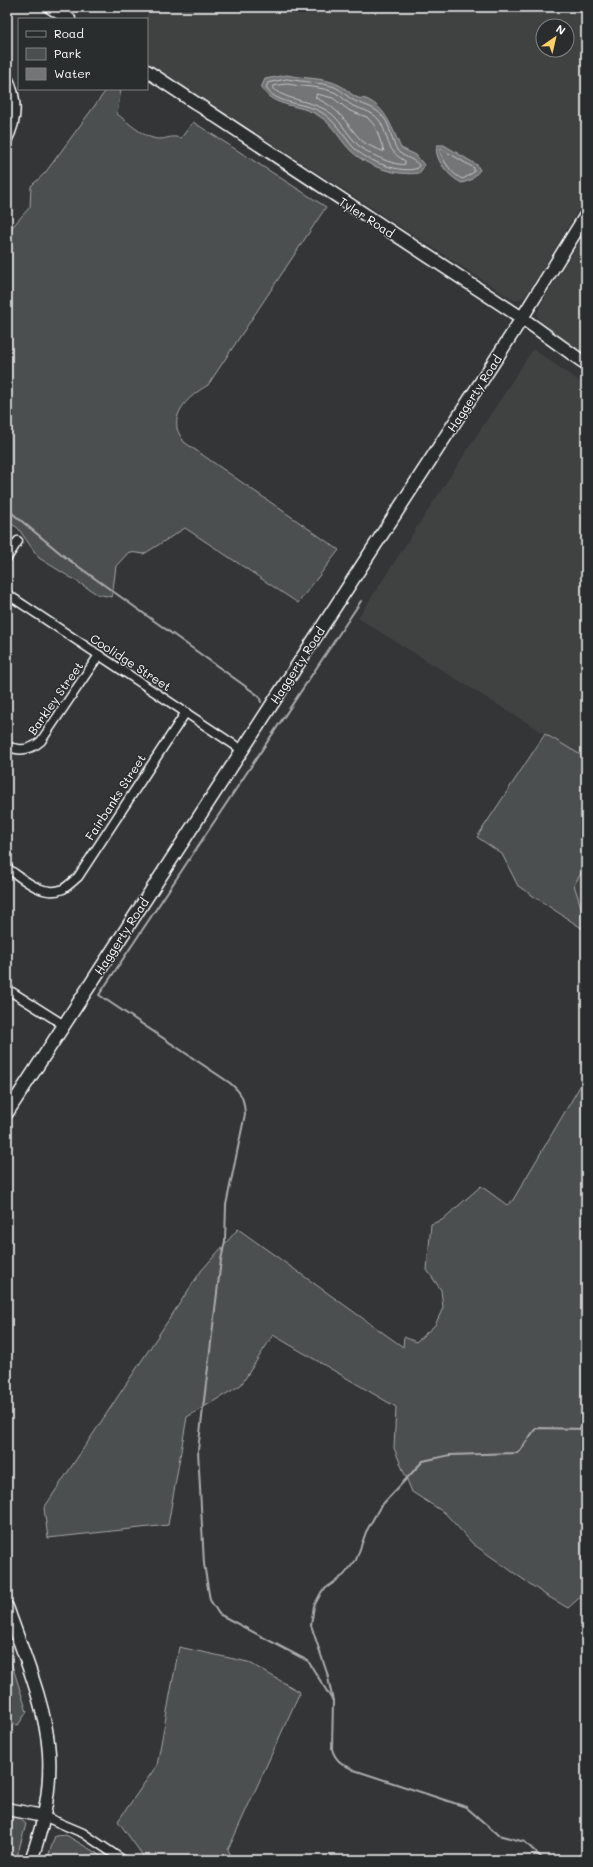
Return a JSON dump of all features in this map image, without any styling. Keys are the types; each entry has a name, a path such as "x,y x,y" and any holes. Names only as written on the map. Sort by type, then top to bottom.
{"main road":[{"path":"50,7 66,18"},
{"name":"Tyler Road","path":"148,72 522,318 586,364"},
{"name":"Haggerty Road","path":"7,1113 522,318 586,215"},
{"path":"7,1607 41,1711 47,1734 49,1754 43,1816 39,1838 31,1860"},
{"path":"7,1809 43,1816"}],"street":[{"path":"7,75 17,90 15,120 7,141"},
{"path":"7,558 18,541"},
{"name":"Coolidge Street","path":"7,594 242,750"},
{"name":"Barkley Street","path":"7,746 17,750 27,749 37,745 46,736 98,655"},
{"name":"Fairbanks Street","path":"7,868 41,889 50,891 59,890 78,877 186,712"},
{"path":"7,989 64,1025"},
{"path":"43,1816 83,1833 123,1860"}],"shaded area":[{"path":"152,7 586,7 586,198 525,297 515,301 148,63 148,18 145,18"},
{"path":"586,231 586,356 542,324 537,315 540,306"},
{"path":"533,349 586,386 586,931 518,886 502,854 477,837 545,734 358,618"}],"green space":[{"path":"106,90 121,90 117,114 142,133 159,139 172,137 181,138 193,122 326,207 208,385 186,402 178,414 177,421 179,434 184,442 339,550 298,603 185,528 144,554 129,552 116,566 112,597 97,594 39,558 18,528 7,521 7,233 30,207 31,186 45,173"},
{"path":"545,734 586,758 586,865 574,885 583,913 586,915 586,931 518,886 502,854 477,837"},
{"path":"586,1076 586,1592 568,1608 544,1594 473,1544 445,1513 412,1492 394,1448 396,1407 273,1335 241,1385 187,1417 168,1525 48,1538 44,1508 201,1271 238,1229 403,1347 404,1337 416,1342 435,1325 443,1308 441,1290 427,1270 431,1224 442,1220 481,1186 507,1205 513,1200"},
{"path":"179,1647 248,1662 300,1692 228,1850 234,1860 146,1860 118,1821 157,1765"},
{"path":"7,1649 27,1712 18,1725 7,1724"},
{"path":"7,1815 18,1817 26,1824 16,1860 7,1860"},
{"path":"66,1835 108,1860 47,1860 55,1836"}],"water":[{"path":"287,75 333,82 357,98 366,99 373,103 384,113 401,148 416,155 424,165 420,173 411,174 384,170 359,158 344,143 333,128 319,116 304,109 280,103 267,95 261,88 265,79"},
{"path":"437,145 444,145 477,165 480,170 471,180 462,183 457,181 440,162 436,150"}],"waterway":[{"path":"7,509 65,557 259,696 261,702"},
{"path":"333,1701 308,1661 219,1614 210,1600 204,1564 198,1450 221,1260 225,1241 226,1205 245,1114 243,1100 240,1093 230,1083 99,995 361,601"},
{"path":"544,1860 525,1842 498,1835 466,1807 354,1770 338,1760 332,1749 333,1701 327,1673 311,1625 314,1606 322,1591 344,1575 356,1560 366,1532 380,1507 423,1461 450,1455 518,1453 536,1428 586,1429"},
{"path":"583,1860 586,1853"}]}
